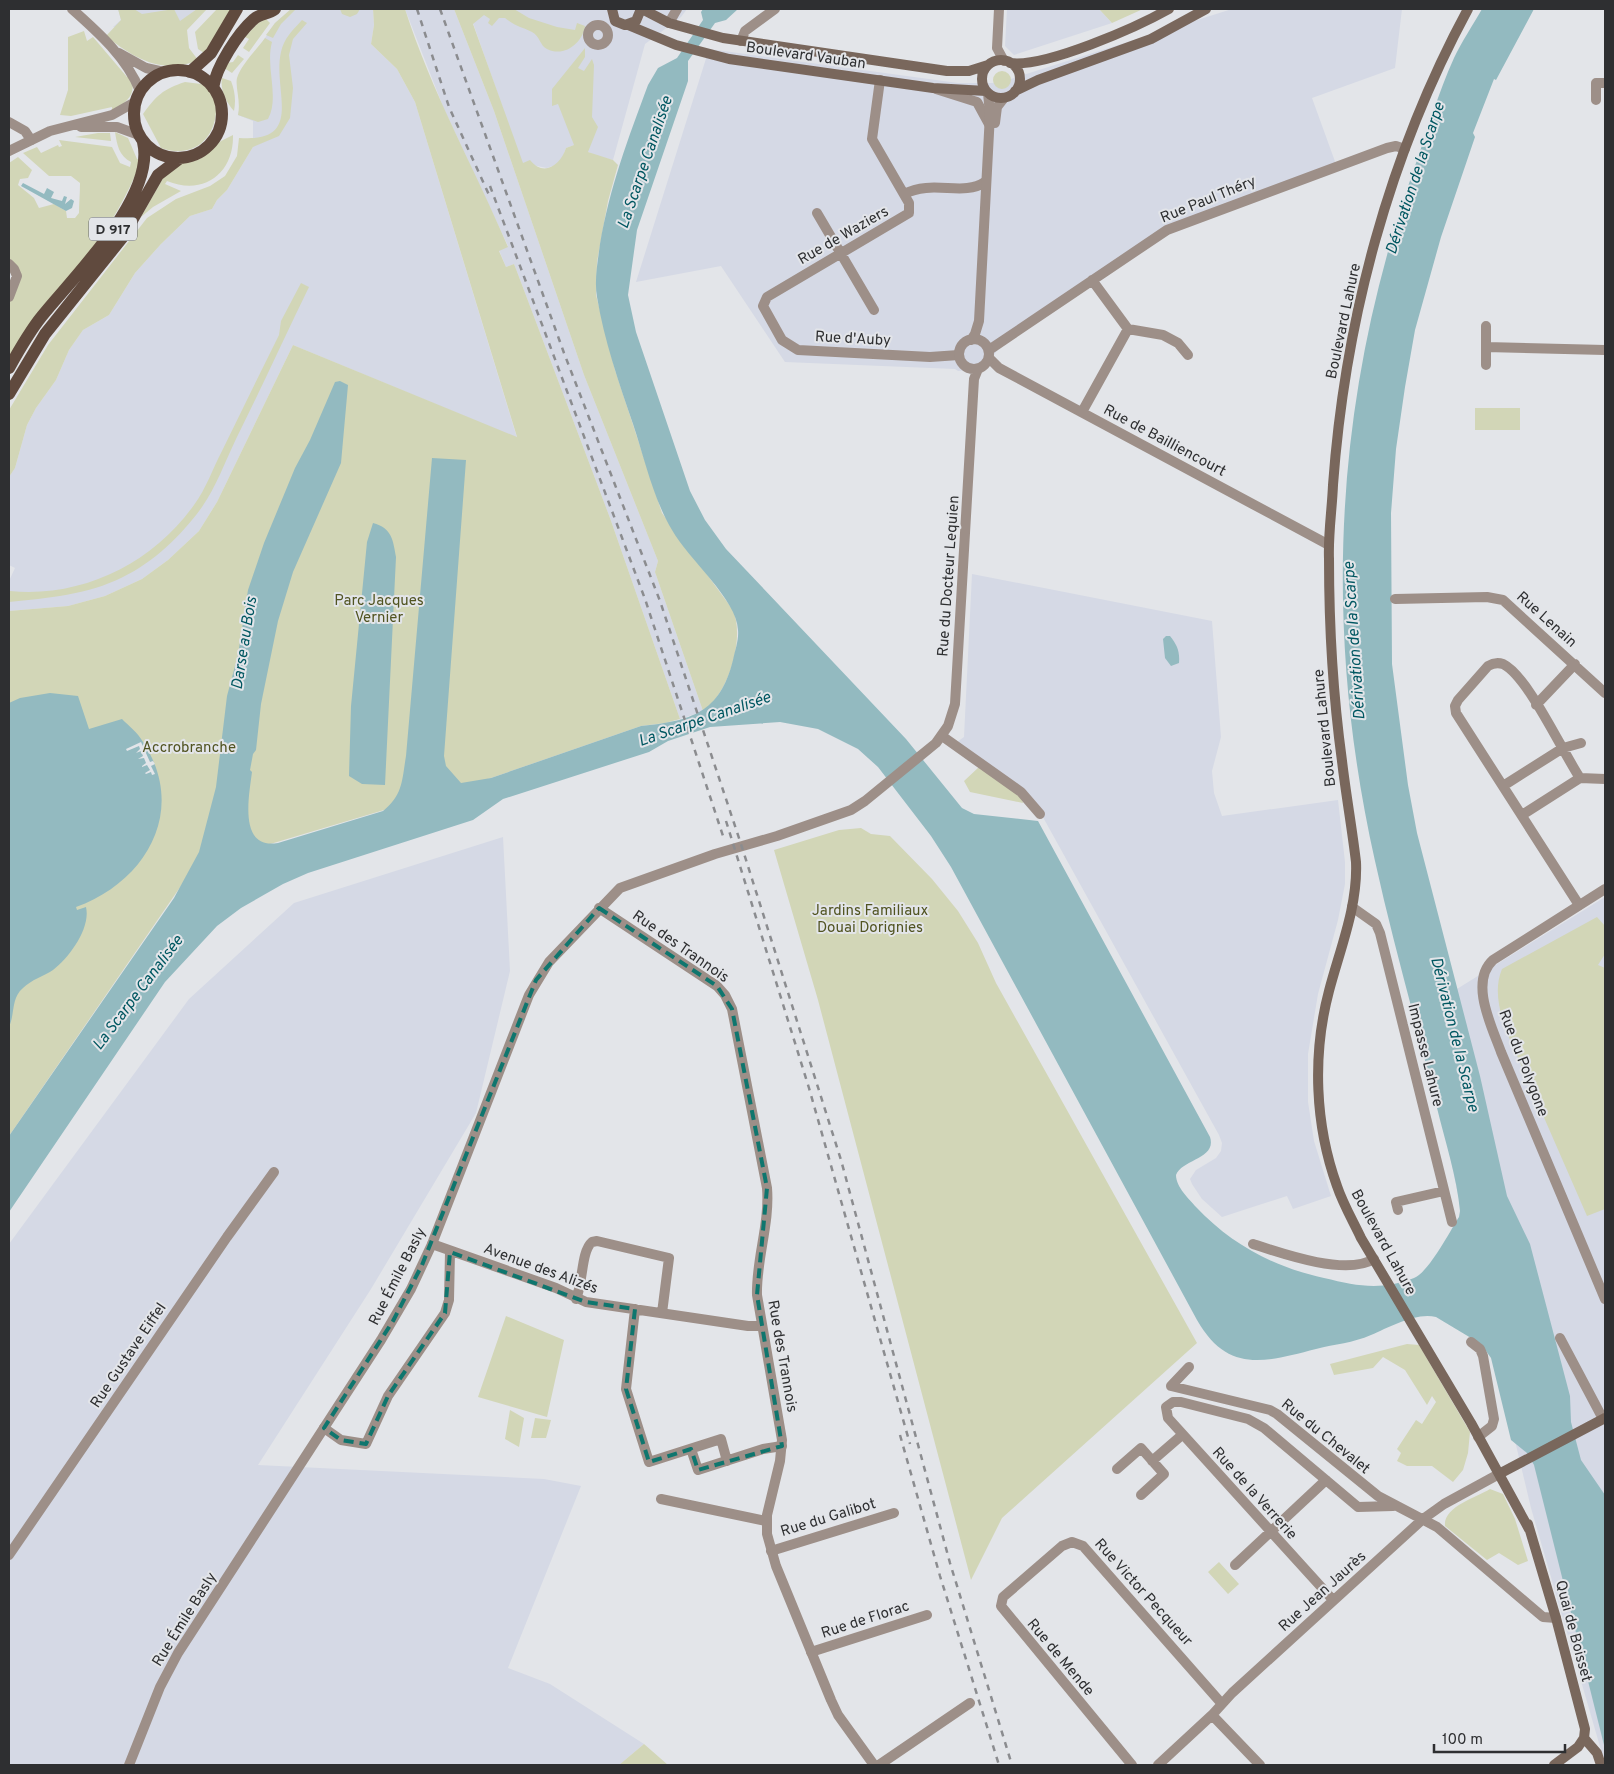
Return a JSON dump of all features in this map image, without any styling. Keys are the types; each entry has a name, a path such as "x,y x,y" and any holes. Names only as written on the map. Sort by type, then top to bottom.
{"main road":[{"path":"190,72 211,53 237,9"},
{"path":"244,9 252,14 261,15"},
{"path":"213,88 216,75 224,60 247,27 261,15 275,9"},
{"path":"625,25 638,19 642,9"},
{"name":"Boulevard Vauban","path":"642,9 669,23 714,36 741,41 947,71 970,71 988,65"},
{"path":"1168,9 1122,31 1044,60 1026,64 996,61 988,65 982,78 987,92 995,97 1004,98 1038,80 1151,39 1206,9"},
{"name":"Boulevard Lahure","path":"1468,9 1430,87 1405,149 1376,240 1350,355 1338,430 1329,544 1334,693 1356,862 1356,882 1352,907 1324,1013 1319,1056 1319,1098 1324,1140 1337,1186 1374,1259 1502,1473"},
{"name":"Boulevard Vauban","path":"611,11 625,25 703,54 933,88 987,92"},
{"path":"1007,62 1016,69 1020,77 1015,91"},
{"path":"175,70 190,72 203,78 213,88 222,109 218,134 201,152 179,159 157,154 141,139 134,121 137,96 148,81 164,72 175,70"},
{"name":"D 917","path":"9,368 37,324 97,251 122,216 144,169 145,154 141,139"},
{"name":"D 917","path":"9,394 45,334 122,238 158,175 179,159"},
{"name":"Rue Jean Jaurès","path":"1502,1473 1605,1420"},
{"name":"Quai de Boisset","path":"1502,1473 1524,1510 1556,1618 1585,1729 1584,1738 1597,1753 1601,1765"},
{"path":"1554,1765 1578,1747 1584,1738"}],"street":[{"path":"9,151 55,130 112,115 137,96 129,70 112,48 72,9"},
{"path":"669,23 677,9"},
{"path":"741,41 745,31 775,9"},
{"path":"999,9 997,48 1007,62"},
{"path":"611,11 599,25 589,31 591,41 596,44 602,44 616,27 625,25"},
{"path":"599,25 605,28 608,35"},
{"path":"112,48 140,65 164,72"},
{"path":"880,80 872,139 904,194"},
{"path":"1596,100 1596,83 1605,83"},
{"path":"933,88 977,102 989,124"},
{"path":"979,321 987,350 986,364 978,369 965,366 960,355 962,346 971,340 975,334 979,321 989,124 987,92"},
{"path":"983,244 989,210 996,111 1004,98"},
{"path":"9,122 25,131 31,140"},
{"path":"55,130 113,126 141,139"},
{"name":"Rue Paul Théry","path":"987,350 1173,227 1387,148 1396,146 1405,149"},
{"name":"Rue de Waziers","path":"765,311 765,299 907,215 910,206 904,194 915,188 928,186 970,188 985,182"},
{"path":"816,212 874,310"},
{"path":"9,264 17,276 9,297"},
{"path":"1092,280 1128,329 1163,335 1178,343 1188,355"},
{"name":"Rue d'Auby","path":"765,311 782,340 798,350 930,357 960,355"},
{"path":"1486,326 1486,365"},
{"path":"1082,412 1128,329"},
{"path":"971,340 987,350"},
{"path":"1486,347 1605,350"},
{"name":"Rue de Bailliencourt","path":"987,350 999,368 1329,544"},
{"name":"Rue du Docteur Lequien","path":"965,366 973,392"},
{"name":"Rue du Docteur Lequien","path":"705,857 845,813 865,801 942,736 951,719 954,704 973,392 974,379 978,369"},
{"name":"Rue Lenain","path":"1395,598 1500,599 1509,604 1605,693"},
{"path":"1580,778 1536,705 1514,675 1503,665 1494,663 1488,666 1456,703 1456,712 1580,906"},
{"path":"1536,705 1575,664"},
{"path":"942,736 1021,792 1040,814"},
{"path":"1503,786 1563,748 1580,743"},
{"path":"1522,815 1580,778 1605,779"},
{"name":"Rue Émile Basly","path":"129,1765 158,1693 178,1653 393,1320 432,1244 536,980 548,962 614,892 624,886 705,857"},
{"name":"Rue du Polygone","path":"1605,889 1489,964 1483,977 1483,989 1500,1052 1605,1299"},
{"name":"Impasse Lahure","path":"1352,907 1376,924 1380,933 1452,1222"},
{"name":"Rue des Trannois","path":"599,908 717,986 730,1003 767,1188 767,1208 757,1274 761,1326 781,1429 782,1446 766,1521 771,1551 834,1708 874,1765"},
{"name":"Rue Gustave Eiffel","path":"9,1555 227,1237 274,1172"},
{"path":"1398,1210 1396,1202 1444,1191"},
{"path":"576,1299 581,1285 587,1248 592,1242 597,1241 669,1258 662,1313"},
{"name":"Avenue des Alizés","path":"432,1244 450,1252 551,1286 586,1302 748,1326 761,1326"},
{"path":"1253,1244 1287,1255 1319,1261 1366,1264 1374,1259"},
{"path":"324,1428 340,1440 366,1444 388,1396 445,1313 449,1300 450,1252"},
{"path":"635,1309 626,1390 649,1462 720,1439 727,1460"},
{"path":"1560,1338 1605,1420"},
{"path":"1471,1342 1477,1346 1483,1356 1494,1416 1492,1426 1479,1436"},
{"name":"Rue du Chevalet","path":"1189,1367 1171,1386 1273,1411 1367,1488 1393,1506 1423,1519 1442,1531 1543,1617 1556,1618"},
{"name":"Rue de la Verrerie","path":"1326,1480 1256,1423 1184,1402 1171,1403 1166,1407 1166,1415 1182,1435 1333,1600"},
{"path":"1152,1461 1182,1435"},
{"path":"691,1449 698,1470 727,1460 782,1446"},
{"path":"1117,1469 1141,1448 1164,1474 1141,1495"},
{"name":"Rue Jean Jaurès","path":"1158,1765 1333,1600 1423,1519 1444,1504 1502,1473"},
{"path":"1235,1565 1326,1480 1358,1507 1393,1506"},
{"path":"661,1498 766,1521"},
{"name":"Rue du Galibot","path":"771,1551 894,1513"},
{"name":"Rue Victor Pecqueur","path":"1034,1570 1065,1544 1075,1542 1081,1544 1222,1704"},
{"name":"Rue de Mende","path":"1034,1570 1002,1597 1002,1609 1132,1765"},
{"name":"Rue de Florac","path":"811,1652 927,1615"},
{"path":"880,1765 970,1703"},
{"path":"1212,1715 1260,1765"},
{"name":"Rue Émile Basly","path":"125,1765 135,1751"}],"highlighted area":[{"path":"599,908 717,986 732,1009 767,1188 757,1295 782,1446 698,1470 691,1449 649,1462 626,1389 635,1309 586,1302 450,1252 445,1313 388,1396 366,1444 341,1440 324,1428 393,1321 422,1265 536,980"}],"shaded area":[{"path":"118,9 197,9 180,22 113,27 121,20"},
{"path":"291,9 373,9 374,25 371,44 397,69 415,102 517,438 293,345 217,502 199,531 168,560 142,579 105,596 68,606 9,611 9,581 15,568 9,565 9,477 15,468 27,425 36,408 56,380 69,350 83,330 109,315 135,273 161,244 190,216 212,209 217,200 227,190 253,147 253,121 238,115 240,105 237,86 275,23"},
{"path":"405,9 454,9 494,111 584,375 658,561 655,572 703,711 701,712 680,719 610,518 516,269 514,264 506,267 499,250 508,246 444,109"},
{"path":"465,9 687,9 681,17 645,44 613,160 597,156 574,145 566,148 562,159 556,165 547,168 522,163 473,23"},
{"path":"1007,9 1099,9 1112,23 1014,55 1005,46"},
{"path":"1232,9 1402,9 1395,68 1312,98 1337,167 1167,231 999,348 984,369 958,371 955,369 785,362 721,266 636,282 709,49 958,83 998,83"},
{"path":"972,574 1212,621 1221,737 1212,771 1214,793 1222,816 1338,800 1345,862 1345,884 1338,920 1318,994 1308,1054 1308,1102 1314,1141 1331,1196 1293,1209 1287,1196 1222,1217 1202,1199 1192,1184 1190,1179 1196,1170 1216,1158 1221,1151 1222,1143 1219,1135 1039,810 957,742 964,737"},
{"path":"503,837 510,971 476,1113 371,1289 258,1465 544,1479 581,1486 508,1668 550,1684 644,1744 619,1765 9,1765 9,1244 189,999 294,903"},
{"path":"1605,897 1605,1764 1531,1508 1470,1252 1420,1012"}],"green space":[{"path":"118,9 134,9 142,14 174,9 180,21 197,9 207,9 187,30 189,48 198,60 173,66 160,65 126,51 106,36 121,20"},
{"path":"217,9 232,9 204,53 198,49 195,32"},
{"path":"291,9 296,9 281,24 273,38 266,35 275,23"},
{"path":"340,9 360,9 357,14 350,17 342,14"},
{"name":"Parc Jacques Vernier","path":"373,9 405,9 427,70 508,247 499,251 506,267 514,264 516,269 610,518 680,719 641,726 491,778 267,845 185,880 9,1136 9,611 68,606 105,596 142,579 168,560 199,531 217,502 293,345 517,437 415,102 397,69 371,44 374,25"},
{"path":"454,9 514,9 529,18 557,27 575,30 577,23 585,26 584,32 577,43 566,50 554,51 543,46 535,34 505,18 499,18 492,26 488,23 490,19 484,15 473,24 523,163 530,160 541,168 551,167 564,154 566,148 574,145 558,104 552,106 552,89 585,48 585,57 578,68 584,71 592,59 594,65 592,117 598,127 588,152 613,160 618,165 608,201 597,262 596,295 615,370 662,513 733,610 736,622 736,650 727,679 712,703 703,711 655,572 658,561 584,375 494,111"},
{"path":"1099,9 1143,9 1112,23"},
{"path":"266,19 270,23 249,52 243,48 249,39 245,37 258,23"},
{"path":"302,20 307,23 293,39 289,55 293,88 290,118 279,136 253,147 227,190 217,200 212,209 190,216 135,273 109,315 83,330 69,350 56,380 36,408 27,425 15,468 9,477 9,410 48,345 147,218 176,199 210,186 225,176 237,156 239,138 260,137 273,132 279,123 282,111 279,67 282,47"},
{"path":"84,31 87,41 93,37 127,77 130,76 132,92 122,105 112,111 112,107 71,116 60,115 68,90 68,37"},
{"path":"265,38 272,42 270,61 273,101 268,119 258,122 238,115 237,78 242,68"},
{"path":"238,55 244,59 232,73 224,68 227,63 233,62"},
{"path":"1002,71 1008,74 1011,80 1008,86 1002,89 996,86 993,80 996,74"},
{"path":"222,78 231,81 235,96 234,111 224,96"},
{"path":"185,82 201,84 210,90 215,101 216,114 213,127 206,139 195,147 180,151 161,148 143,114 161,94 171,87"},
{"path":"115,132 128,138 137,159 141,161 129,188 99,240 9,359 9,304 19,281 9,261 9,163 18,157 32,170 28,178 20,179 18,185 34,198 39,208 54,204 66,211 67,218 75,218 79,213 80,183 71,176 49,176 23,153 37,147 41,153 58,145 59,147 62,146 59,140 112,147 120,163 130,167 131,162 119,150"},
{"path":"110,133 111,141 75,137"},
{"path":"233,135 232,149 222,171 214,178 193,186 167,181 165,184 181,191 153,207 141,217 163,178 174,165 200,159 221,141"},
{"path":"301,283 309,287 216,483 202,507 186,528 146,564 109,583 67,595 9,602 10,591 37,592 63,589 113,573 136,560 158,544 177,526 194,505 206,485 279,335 281,321"},
{"path":"1475,408 1520,408 1520,430 1475,430"},
{"path":"979,767 1022,798 1023,803 970,792 964,781"},
{"name":"Jardins Familiaux Douai Dorignies","path":"861,828 871,834 890,836 932,879 958,911 978,943 996,983 1197,1343 1002,1518 971,1580 818,1000 774,850 839,830"},
{"path":"1597,917 1605,926 1605,954 1598,965 1605,968 1605,1209 1587,1216 1504,1026 1499,1004 1498,984 1502,969"},
{"path":"506,1316 564,1340 547,1417 478,1397"},
{"path":"1407,1344 1419,1345 1470,1432 1468,1453 1463,1470 1453,1482 1432,1466 1407,1466 1397,1461 1401,1453 1397,1449 1416,1420 1422,1424 1436,1402 1432,1396 1427,1405 1405,1370 1383,1357 1373,1368 1334,1375 1330,1364"},
{"path":"510,1410 524,1418 519,1447 505,1439"},
{"path":"535,1418 551,1420 546,1438 531,1438"},
{"path":"1490,1489 1503,1494 1515,1519 1528,1561 1518,1565 1499,1553 1487,1560 1445,1526 1449,1513 1454,1508"},
{"path":"1219,1562 1239,1584 1228,1594 1208,1572"},
{"path":"644,1744 668,1765 619,1765"}],"water":[{"path":"703,9 738,9 726,20 715,23 688,61 688,81 637,230 628,295 636,332 690,491 705,520 726,549 906,739 962,808 974,814 1038,821 1210,1137 1211,1144 1208,1150 1185,1165 1176,1175 1180,1188 1187,1197 1224,1233 1271,1261 1288,1268 1348,1283 1380,1286 1402,1282 1420,1274 1439,1250 1459,1217 1460,1211 1450,1159 1382,892 1358,773 1347,685 1343,598 1345,512 1353,426 1367,340 1387,254 1433,113 1454,58 1482,9 1534,9 1496,80 1494,79 1473,133 1475,137 1441,237 1415,330 1396,449 1391,513 1392,664 1408,785 1417,833 1480,1076 1507,1196 1530,1244 1570,1396 1571,1422 1581,1460 1605,1495 1605,1749 1534,1465 1527,1453 1511,1440 1491,1358 1481,1344 1436,1317 1428,1316 1403,1321 1357,1340 1264,1360 1249,1360 1235,1356 1222,1349 1209,1337 1197,1320 951,867 931,836 878,767 858,749 818,729 780,722 710,727 668,741 649,752 503,799 473,820 308,873 283,884 241,908 217,926 165,982 9,1212 9,1136 174,898 199,852 216,787 227,696 238,655 248,590 264,543 295,468 310,440 335,382 340,381 348,385 341,463 293,572 278,621 261,704 256,750 253,754 250,770 252,772 248,807 249,819 251,830 257,838 265,843 278,843 383,811 390,805 398,793 406,756 432,458 466,460 444,756 446,766 461,783 491,778 641,726 689,717 711,703 720,692 727,678 737,645 738,630 736,618 721,592 679,541 665,518 617,377 600,313 596,284 600,244 614,182 648,85 658,68 677,58 703,20 701,12"},
{"path":"23,183 44,194 47,188 54,192 51,198 62,201 64,196 67,197 65,204 71,199 74,201 72,208 66,211 21,186"},
{"path":"373,523 388,531 396,557 385,785 362,784 349,776 351,706 367,542"},
{"path":"1166,636 1170,636 1178,652 1179,663 1171,666 1165,658 1163,639"},
{"path":"50,693 78,696 89,729 122,719 136,733 143,742 156,768 161,793 160,817 153,841 140,862 122,880 101,896 76,907 77,910 86,907 87,915 82,933 77,942 59,965 19,992 9,1027 9,703 20,698"}],"pier":[{"path":"141,742 150,762 153,761 155,764 151,766 155,774 152,775 151,772 145,773 150,770 147,765 142,767 146,763 144,758 138,759 143,756 141,751 136,753 140,749 139,746 127,751 126,749"}],"railway":[{"path":"417,9 449,107 490,197"},
{"path":"440,9 564,353 660,601 740,841 841,1160 950,1563 1012,1765"},
{"path":"490,186 645,599 723,836"},
{"path":"726,821 809,1088 910,1444"},
{"path":"900,1435 940,1576 999,1765"}],"water label":[{"name":"La Scarpe Canalisée","path":"644,162"},
{"name":"Dérivation de la Scarpe","path":"1414,178"},
{"name":"Dérivation de la Scarpe","path":"1353,641"},
{"name":"Darse au Bois","path":"243,643"},
{"name":"La Scarpe Canalisée","path":"704,718"},
{"name":"La Scarpe Canalisée","path":"137,992"},
{"name":"Dérivation de la Scarpe","path":"1456,1034"}],"park label":[{"name":"Accrobranche","path":"189,747"}]}
